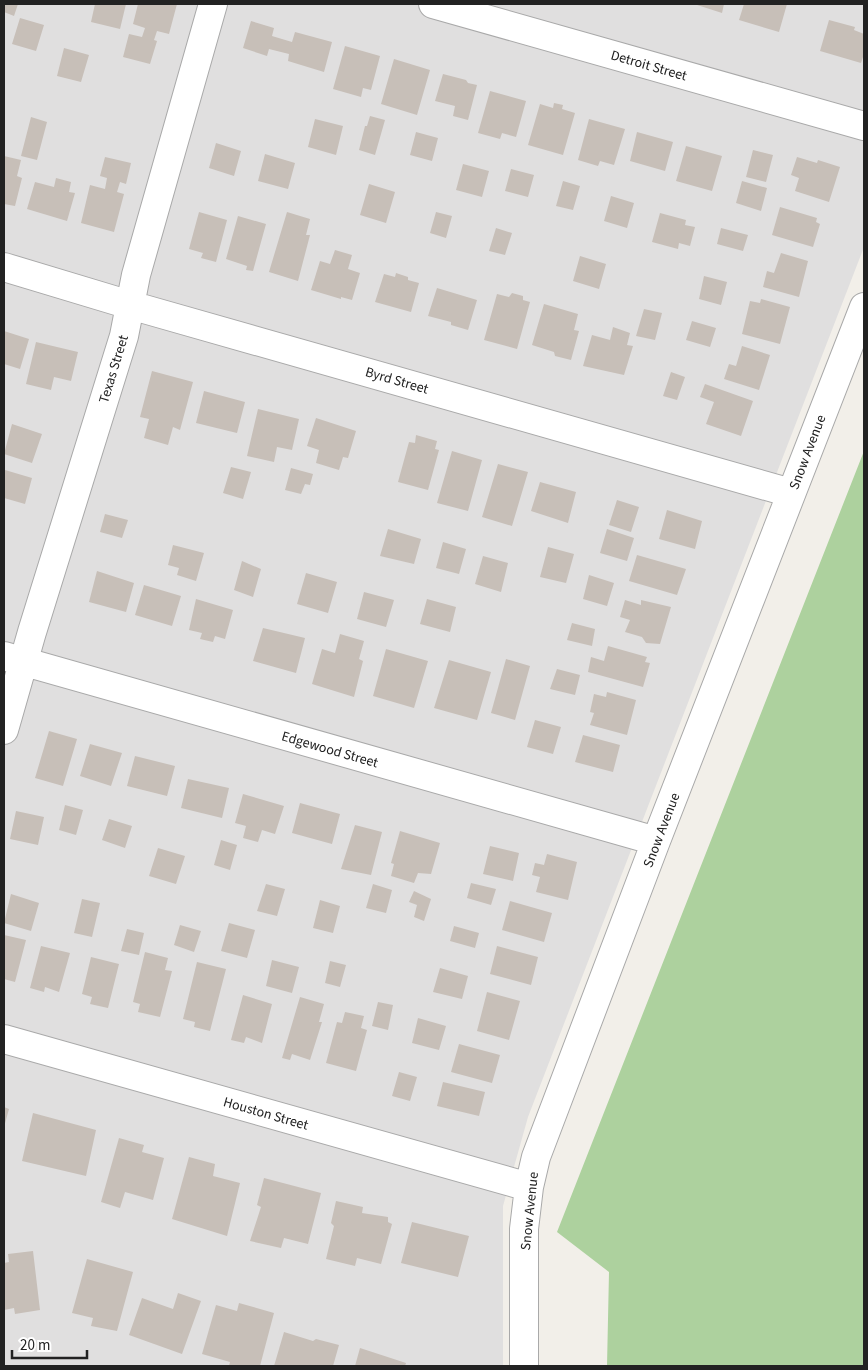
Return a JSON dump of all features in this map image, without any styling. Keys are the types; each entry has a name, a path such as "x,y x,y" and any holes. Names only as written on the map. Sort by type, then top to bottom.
{"street":[{"name":"Texas Street","path":"4,730 14,659 124,336 136,275 213,4"},
{"name":"Detroit Street","path":"433,4 864,126"},
{"name":"Byrd Street","path":"4,267 791,493"},
{"name":"Snow Avenue","path":"524,1366 524,1229 529,1187 536,1157 656,841 864,307"},
{"name":"Edgewood Street","path":"14,659 656,841"},
{"name":"Houston Street","path":"4,1039 529,1187"}],"shaded area":[{"path":"4,4 864,4 864,247 528,1117 503,1206 503,1366 4,1366"}],"green space":[{"path":"864,451 864,1366 607,1366 609,1272 557,1232"}],"building":[{"path":"4,4 18,4 14,16 4,12"},
{"path":"95,4 126,4 120,29 91,22"},
{"path":"138,4 177,4 169,34 157,31 154,40 157,41 150,64 123,57 129,34 142,37 145,28 133,24"},
{"path":"694,4 724,4 722,13"},
{"path":"744,4 787,4 779,32 739,20"},
{"path":"20,18 44,25 36,51 12,44"},
{"path":"829,20 855,27 854,30 864,34 864,57 861,63 820,51"},
{"path":"251,21 274,28 272,36 292,42 295,32 332,42 324,72 288,61 289,54 269,49 267,56 243,48"},
{"path":"345,46 380,56 371,90 363,88 361,97 333,89"},
{"path":"64,48 89,55 81,82 57,76"},
{"path":"394,59 430,70 417,115 381,104"},
{"path":"443,74 477,85 468,120 453,116 455,106 435,101"},
{"path":"490,91 526,101 516,137 502,133 500,139 478,133"},
{"path":"554,103 563,105 562,109 575,113 563,155 528,145 540,104 553,108"},
{"path":"370,116 385,120 375,155 359,150 365,126 367,126"},
{"path":"31,117 47,122 37,160 21,156"},
{"path":"315,119 343,126 336,155 308,147"},
{"path":"589,119 625,129 614,165 600,161 598,166 578,160"},
{"path":"416,132 438,138 432,161 410,155"},
{"path":"637,132 673,142 665,171 630,161"},
{"path":"216,143 241,151 234,176 209,168"},
{"path":"686,146 722,156 712,191 676,181"},
{"path":"753,150 773,155 766,182 746,177"},
{"path":"265,154 295,163 288,189 258,181"},
{"path":"4,156 21,160 17,176 22,178 15,206 4,204"},
{"path":"105,157 131,163 126,184 120,182 117,192 124,194 114,232 81,223 90,185 105,189 107,178 100,176"},
{"path":"797,157 817,163 818,160 840,167 829,202 795,191 799,178 791,175"},
{"path":"463,164 489,171 482,197 456,190"},
{"path":"511,169 534,175 528,197 505,191"},
{"path":"56,178 71,182 69,192 75,193 67,221 27,209 35,182 54,187"},
{"path":"563,181 580,186 573,210 556,206"},
{"path":"742,181 767,188 761,211 736,203"},
{"path":"369,184 395,192 386,223 360,215"},
{"path":"611,196 634,203 627,228 604,221"},
{"path":"780,207 817,218 816,222 820,224 813,247 772,235"},
{"path":"199,212 227,220 216,262 201,258 203,253 189,249"},
{"path":"287,212 310,219 306,235 310,235 298,281 269,272"},
{"path":"436,212 452,216 446,238 430,233"},
{"path":"660,213 686,220 685,225 695,227 690,246 679,243 678,249 652,242"},
{"path":"238,216 266,224 253,271 246,270 247,266 226,259"},
{"path":"496,228 512,233 505,255 489,251"},
{"path":"721,228 748,235 743,251 717,244"},
{"path":"335,250 352,255 348,269 360,273 352,300 341,297 341,299 311,290 320,261 330,264"},
{"path":"781,253 808,261 799,297 763,287 767,271 774,273"},
{"path":"580,256 606,264 599,289 573,281"},
{"path":"396,273 408,277 408,280 419,283 411,312 375,302 384,274 395,277"},
{"path":"704,276 727,282 721,305 699,299"},
{"path":"437,288 477,300 468,330 451,325 451,322 428,316"},
{"path":"512,293 523,296 523,300 530,302 517,349 484,340 497,294 509,297"},
{"path":"761,299 790,307 780,344 742,334 750,301 760,303"},
{"path":"544,304 578,314 574,330 579,331 571,360 555,356 554,352 532,345"},
{"path":"644,309 662,313 655,340 636,336"},
{"path":"692,321 716,328 710,347 686,340"},
{"path":"613,327 630,333 627,345 633,346 624,375 583,366 592,335 610,340"},
{"path":"4,331 29,339 20,369 4,364"},
{"path":"36,342 78,352 71,381 54,377 51,390 26,384"},
{"path":"742,346 770,355 759,390 724,379 729,364 736,366"},
{"path":"152,371 193,382 180,430 173,427 168,445 144,438 149,419 140,417"},
{"path":"671,372 685,377 677,400 663,396"},
{"path":"705,384 753,401 741,436 706,424 714,402 700,397"},
{"path":"204,391 245,402 237,433 196,423"},
{"path":"258,409 299,419 292,450 277,447 274,462 247,456"},
{"path":"316,418 356,431 348,458 343,457 339,470 316,463 319,450 307,446"},
{"path":"12,424 42,434 32,463 4,454"},
{"path":"416,435 437,441 435,449 439,450 428,490 398,482 409,442 415,443"},
{"path":"452,451 482,460 468,511 437,503"},
{"path":"498,464 528,472 512,526 482,517"},
{"path":"231,467 251,472 243,499 223,493"},
{"path":"291,468 313,474 310,485 305,484 301,494 285,490"},
{"path":"5,470 32,478 25,504 4,498"},
{"path":"540,482 576,492 568,523 531,511"},
{"path":"617,500 639,507 631,532 609,525"},
{"path":"667,510 702,521 695,549 659,539"},
{"path":"105,514 128,520 122,538 100,532"},
{"path":"388,529 421,539 414,564 380,556"},
{"path":"607,529 634,538 627,561 600,553"},
{"path":"443,542 466,549 459,574 436,568"},
{"path":"173,545 204,553 196,581 177,575 179,568 168,565"},
{"path":"548,547 574,554 566,583 540,577"},
{"path":"637,555 686,569 677,595 629,581"},
{"path":"483,556 508,563 501,592 475,584"},
{"path":"242,561 261,569 253,597 234,590"},
{"path":"97,571 134,583 126,612 89,602"},
{"path":"306,573 337,582 328,613 297,604"},
{"path":"589,575 614,583 607,606 583,599"},
{"path":"144,585 181,596 172,626 135,615"},
{"path":"364,592 394,600 386,627 357,619"},
{"path":"196,599 233,610 225,639 215,636 213,642 200,639 202,633 189,630"},
{"path":"427,599 456,607 450,632 420,624"},
{"path":"625,600 641,605 641,600 671,607 660,644 646,643 642,637 625,632 630,620 620,617"},
{"path":"572,623 595,629 592,646 567,640"},
{"path":"263,628 305,638 296,673 253,661"},
{"path":"340,634 364,641 359,659 363,661 354,697 312,684 322,649 335,653"},
{"path":"608,646 647,657 645,662 650,663 643,687 588,672 591,657 604,661"},
{"path":"386,649 428,661 414,708 373,696"},
{"path":"506,659 530,666 515,720 491,713"},
{"path":"449,660 491,672 477,720 434,708"},
{"path":"557,669 580,675 575,695 550,689"},
{"path":"607,692 636,700 627,735 590,725 594,713 590,712 594,694 606,697"},
{"path":"535,720 561,727 553,754 527,747"},
{"path":"49,731 77,739 63,786 35,778"},
{"path":"583,735 620,745 613,772 575,762"},
{"path":"90,744 122,753 111,786 80,776"},
{"path":"135,756 175,766 167,796 127,786"},
{"path":"188,779 229,788 222,818 181,808"},
{"path":"243,794 284,806 275,834 262,830 258,842 243,838 246,826 235,823"},
{"path":"300,803 340,814 332,844 292,833"},
{"path":"65,805 83,810 76,835 59,830"},
{"path":"16,811 44,817 38,845 10,839"},
{"path":"109,819 132,826 125,848 102,840"},
{"path":"355,825 382,832 371,875 341,869"},
{"path":"400,831 440,843 431,874 418,873 414,883 391,876 394,864 391,863"},
{"path":"221,840 237,845 230,870 214,865"},
{"path":"490,846 519,853 513,881 483,874"},
{"path":"158,848 185,856 176,884 149,876"},
{"path":"547,854 577,862 568,900 536,892 540,877 532,875 535,863 544,865"},
{"path":"471,883 496,889 491,905 467,898"},
{"path":"266,884 285,889 277,916 257,911"},
{"path":"373,884 392,890 386,913 366,908"},
{"path":"414,891 431,899 424,921 414,917 417,905 409,902"},
{"path":"11,894 39,903 31,931 4,923"},
{"path":"82,899 100,903 92,937 74,933"},
{"path":"320,900 340,906 333,933 313,928"},
{"path":"510,901 552,913 544,942 502,930"},
{"path":"229,923 255,930 247,958 221,951"},
{"path":"180,925 201,931 194,952 174,945"},
{"path":"454,926 479,933 475,948 450,941"},
{"path":"127,929 144,933 139,955 121,951"},
{"path":"4,935 26,940 15,982 4,979"},
{"path":"41,946 70,953 59,992 45,987 44,992 30,988"},
{"path":"497,946 538,957 531,985 490,974"},
{"path":"145,952 168,958 165,970 172,971 160,1017 138,1012 140,1004 133,1002"},
{"path":"91,957 119,964 108,1008 90,1004 92,997 82,994"},
{"path":"272,960 299,967 292,993 266,986"},
{"path":"330,961 346,965 340,987 325,983"},
{"path":"197,962 226,969 210,1031 194,1027 195,1022 183,1019"},
{"path":"440,968 468,976 462,999 433,992"},
{"path":"487,992 520,1001 509,1040 477,1031"},
{"path":"243,995 272,1004 262,1043 246,1037 244,1043 231,1040"},
{"path":"300,997 324,1004 319,1022 322,1022 310,1060 292,1054 290,1060 282,1058"},
{"path":"378,1002 393,1005 388,1030 372,1026"},
{"path":"345,1012 364,1016 361,1028 367,1030 356,1071 326,1063 337,1022 342,1023"},
{"path":"418,1018 446,1026 439,1050 412,1043"},
{"path":"459,1044 500,1055 492,1083 451,1072"},
{"path":"399,1072 417,1077 410,1101 392,1096"},
{"path":"443,1082 485,1092 479,1116 437,1106"},
{"path":"4,1107 9,1109 4,1127"},
{"path":"33,1113 96,1130 86,1176 22,1161"},
{"path":"119,1138 144,1145 142,1152 164,1158 153,1200 125,1192 120,1208 101,1202"},
{"path":"189,1157 215,1164 213,1176 240,1183 227,1236 172,1219"},
{"path":"264,1178 321,1193 308,1244 284,1238 281,1248 250,1241 261,1207 257,1205"},
{"path":"336,1201 363,1207 362,1213 388,1217 388,1222 392,1224 381,1264 357,1258 355,1266 326,1259 334,1226 331,1223"},
{"path":"412,1222 469,1236 458,1277 401,1263"},
{"path":"33,1251 40,1310 15,1314 14,1308 4,1310 4,1263 9,1262 8,1254"},
{"path":"87,1259 133,1272 117,1331 91,1326 93,1318 72,1313"},
{"path":"178,1293 201,1301 182,1354 129,1335 142,1298 173,1309"},
{"path":"239,1303 274,1313 260,1366 229,1366 230,1362 202,1354 216,1305 237,1311"},
{"path":"284,1332 313,1341 316,1339 339,1345 333,1366 274,1366"},
{"path":"360,1348 406,1363 405,1366 355,1366"}]}
